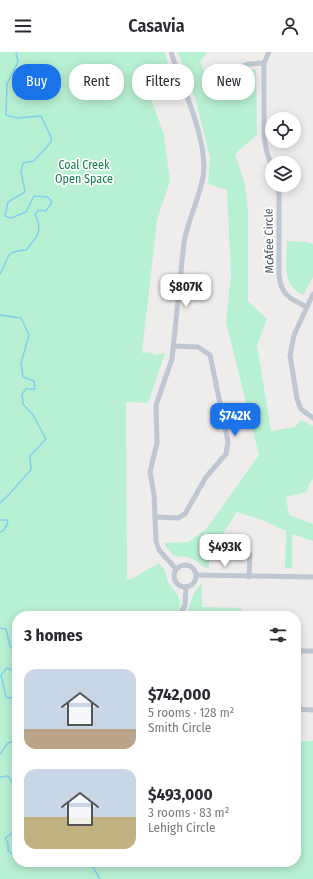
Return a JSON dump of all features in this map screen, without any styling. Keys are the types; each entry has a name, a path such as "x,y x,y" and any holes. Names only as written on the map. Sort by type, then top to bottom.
{"street":[{"path":"171,52 197,129 202,151 203,167 201,184 188,224 184,242 174,346 172,359 156,405 157,443 150,472 154,495 156,541 159,550 176,569"},
{"path":"269,52 264,63 264,138 269,156"},
{"path":"248,64 264,63"},
{"name":"McAfee Circle","path":"278,192 279,275 281,288 292,300 307,308"},
{"path":"313,294 294,335 290,355 297,399 301,409 313,418"},
{"path":"155,517 178,518 185,514 203,482 223,459 228,448 210,355 198,347 174,346"},
{"path":"250,556 251,576"},
{"path":"186,565 193,568 196,575 192,584 186,587 179,585 174,579 176,569 186,565"},
{"path":"196,575 313,577"},
{"path":"182,611 185,605 186,587"},
{"path":"301,651 313,651"},
{"path":"301,710 313,710"}],"green space":[{"name":"Coal Creek Open Space","path":"0,52 165,52 168,64 132,64 132,100 152,100 164,135 170,181 157,220 142,353 149,352 156,355 165,353 148,403 126,402 127,579 131,579 159,563 165,570 168,582 177,594 181,604 177,611 12,611 12,867 301,867 301,742 313,741 313,879 0,879"},
{"path":"178,52 207,52 200,62 202,67 202,100 255,100 256,70 257,135 235,154 245,184 248,211 248,301 267,319 257,345 271,431 295,427 301,420 313,426 313,479 309,484 307,492 286,497 289,515 313,524 313,541 292,534 292,568 285,568 286,531 265,521 237,512 209,555 209,568 202,566 188,557 175,556 168,550 164,543 189,542 207,528 259,455 226,322 231,275 227,190 208,184 210,157 194,94 194,64 183,64"},
{"path":"287,241 313,244 313,277 303,295 291,285 288,279 286,265"},
{"path":"202,583 202,607 241,608 241,611 188,611 195,591"}],"waterway":[{"path":"0,274 10,254 26,250 34,241 39,230 39,225 35,214 39,210 46,211 52,202 48,197 34,196 26,212 11,218 5,216 8,202 25,192 21,171 23,163 34,161 51,142 51,137 41,116 17,118 6,115 7,84 18,62 16,52"},
{"path":"0,315 21,318 29,335 21,363 23,377 34,381 35,389 26,389 22,394 23,404 33,415 46,439 30,456 31,470 0,503"},
{"path":"0,520 7,520 8,523 3,531 0,532"},
{"path":"0,628 6,629 10,646 12,648"},
{"path":"12,670 7,668 1,675 6,697 12,697"},
{"path":"0,754 8,743 12,742"},
{"path":"0,777 8,776 12,782"},
{"path":"12,833 5,838 8,843 8,851 12,854"},
{"path":"93,867 100,879"}]}
